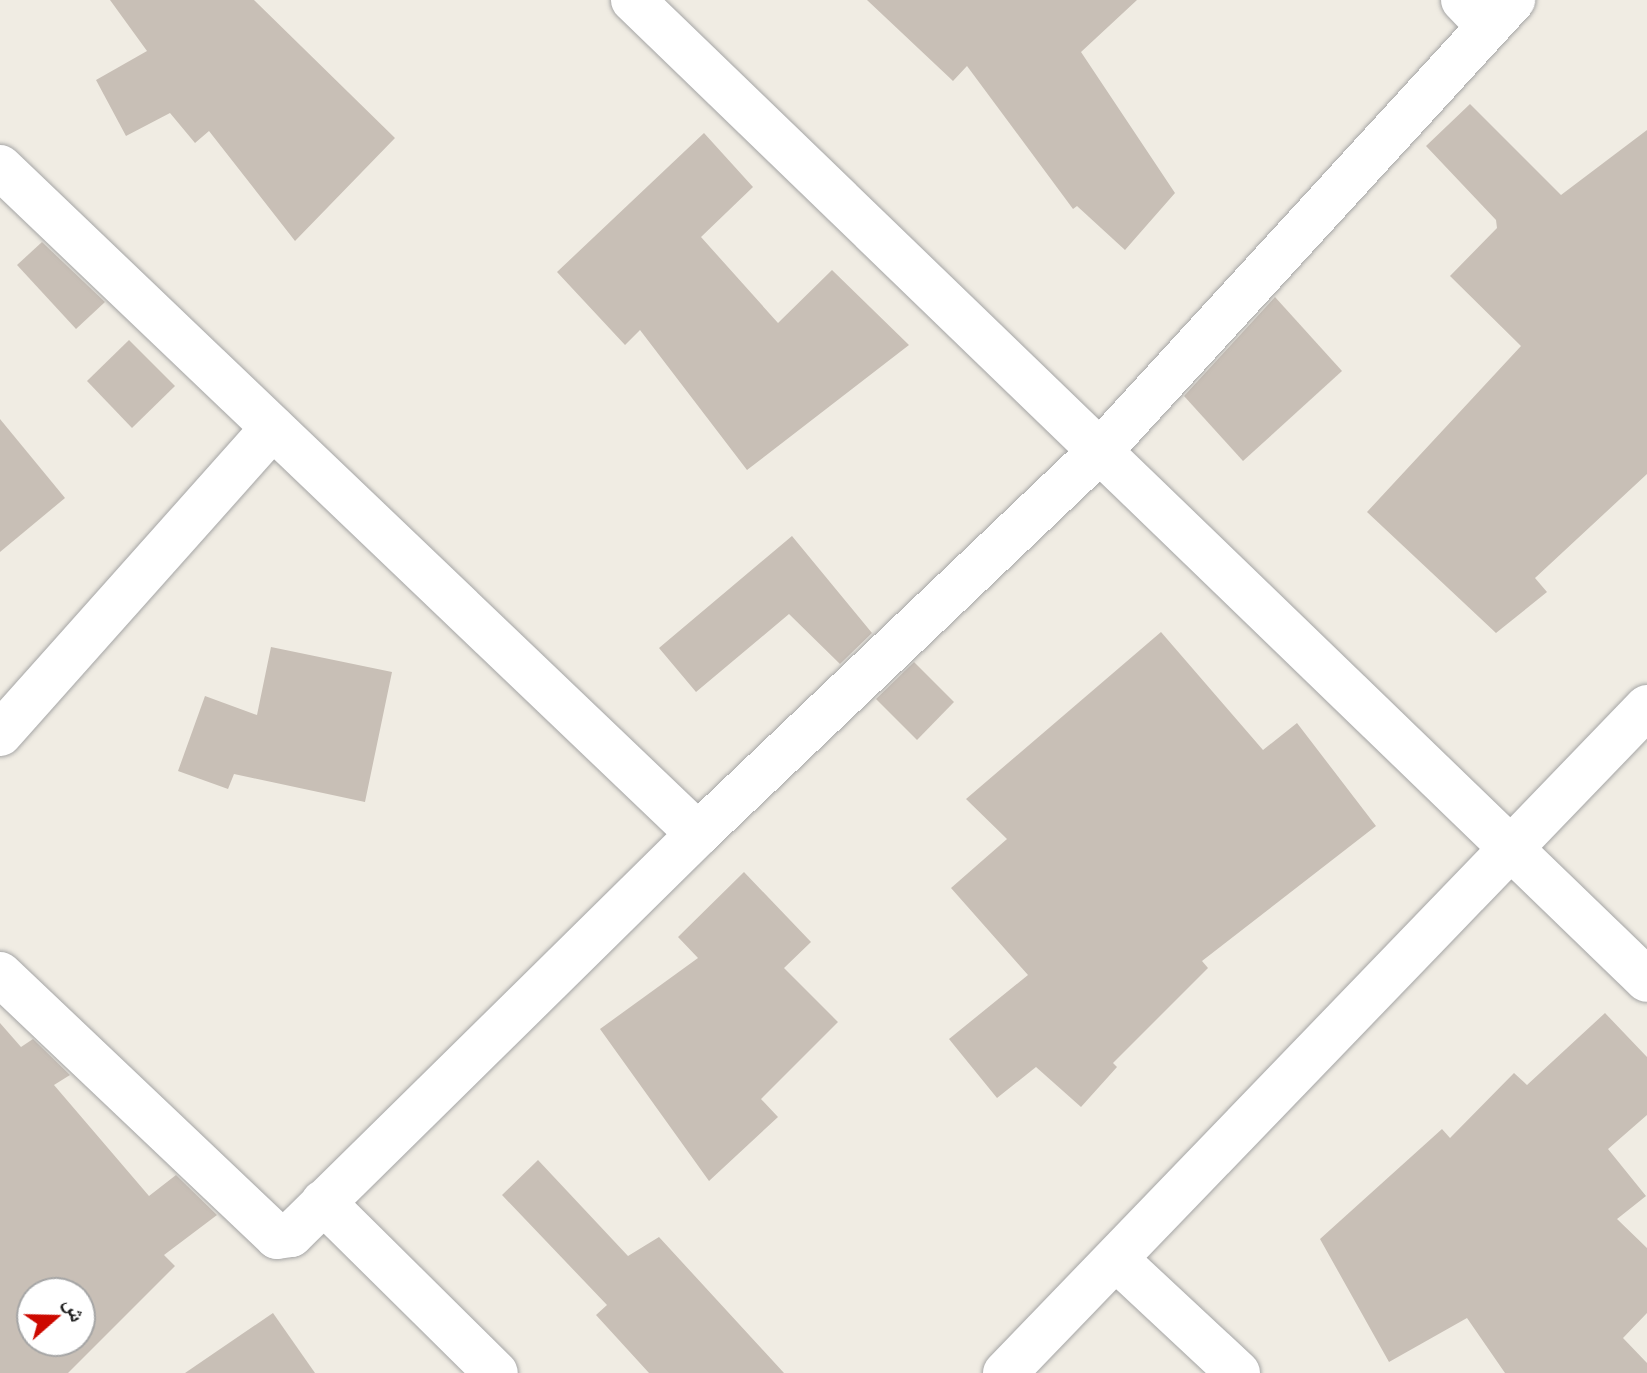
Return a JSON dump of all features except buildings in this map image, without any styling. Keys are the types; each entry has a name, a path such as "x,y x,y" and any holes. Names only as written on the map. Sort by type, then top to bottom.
{"street":[{"path":"633,0 1647,980"},
{"path":"0,974 277,1237 291,1235 698,834 1100,451 1488,9"},
{"path":"0,167 698,834"},
{"path":"0,734 273,428"},
{"path":"1005,1373 1118,1261 1647,707"},
{"path":"323,1202 496,1373"},
{"path":"1118,1261 1238,1373"}]}
